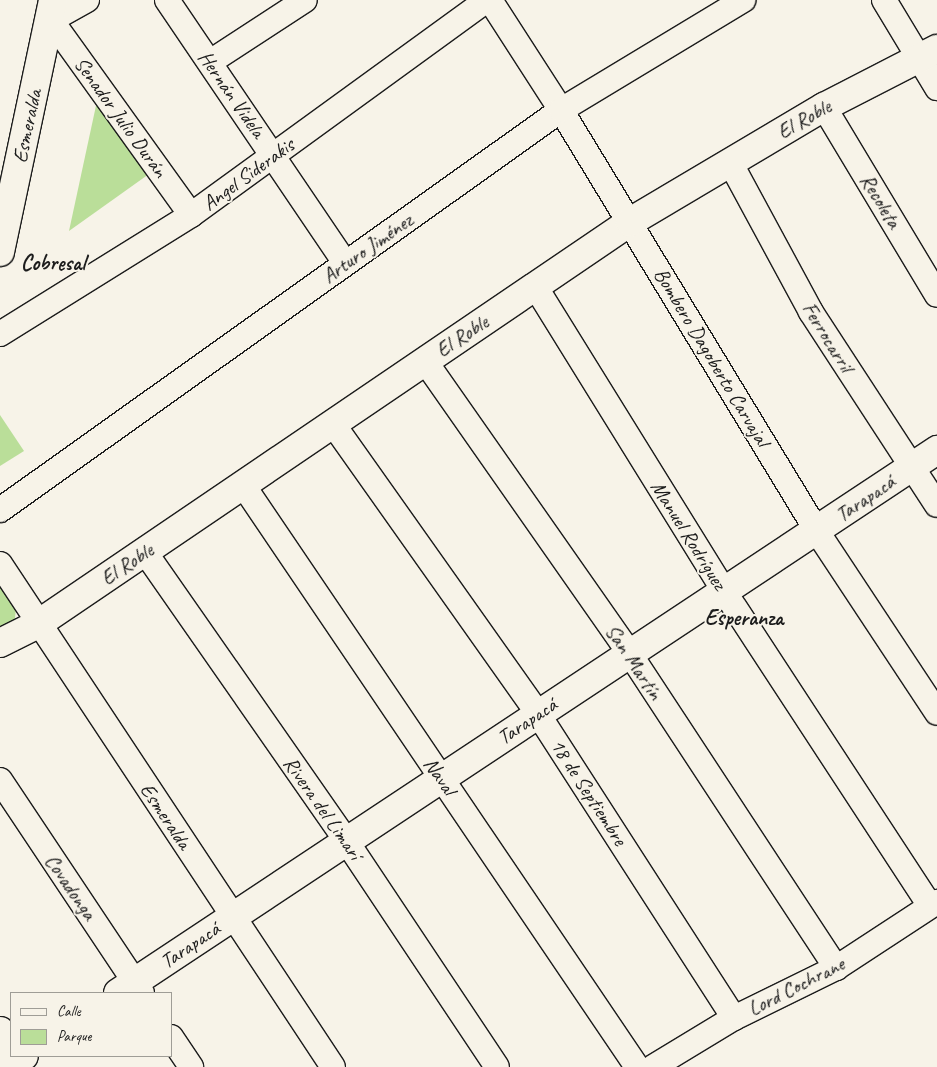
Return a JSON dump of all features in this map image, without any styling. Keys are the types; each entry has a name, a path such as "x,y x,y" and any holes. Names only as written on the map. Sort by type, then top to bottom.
{"street":[{"path":"52,10 86,0"},
{"name":"Hernán Videla","path":"167,0 275,155 345,263"},
{"path":"210,62 305,0"},
{"name":"Bombero Dagoberto Carvajal","path":"488,0 561,110 816,530 934,704"},
{"name":"Angel Siderakis","path":"0,334 191,215 488,0"},
{"name":"Arturo Jiménez","path":"0,510 561,110 743,0"},
{"path":"884,0 927,55 937,88"},
{"name":"Senador Julio Durán","path":"52,10 191,215"},
{"name":"Esmeralda","path":"0,252 52,10"},
{"name":"El Roble","path":"0,643 38,624 630,222 824,107 927,55"},
{"name":"Recoleta","path":"824,107 937,295"},
{"name":"Ferrocarril","path":"730,162 811,312 937,505"},
{"name":"Manuel Rodríguez","path":"535,286 724,591 934,904"},
{"name":"San Martín","path":"425,361 630,654 836,968"},
{"name":"18 de Septiembre","path":"333,424 538,714 734,1018"},
{"name":"Tarapacá","path":"132,990 233,917 937,450"},
{"name":"Naval","path":"243,485 637,1067"},
{"name":"Rivera del Limarí","path":"145,552 347,842 498,1067"},
{"name":"Esmeralda","path":"0,564 333,1067"},
{"name":"Covadonga","path":"0,780 132,990"},
{"name":"Lord Cochrane","path":"653,1067 734,1018 836,968 934,904"},
{"path":"0,1031 10,1047"},
{"path":"172,1038 191,1067"}],"green space":[{"path":"97,101 149,174 69,231"},
{"path":"0,415 24,451 0,466"},
{"path":"0,583 16,609 14,626 0,632"}],"district":[{"name":"Cobresal","path":"53,264"},
{"name":"Esperanza","path":"744,619"}]}
